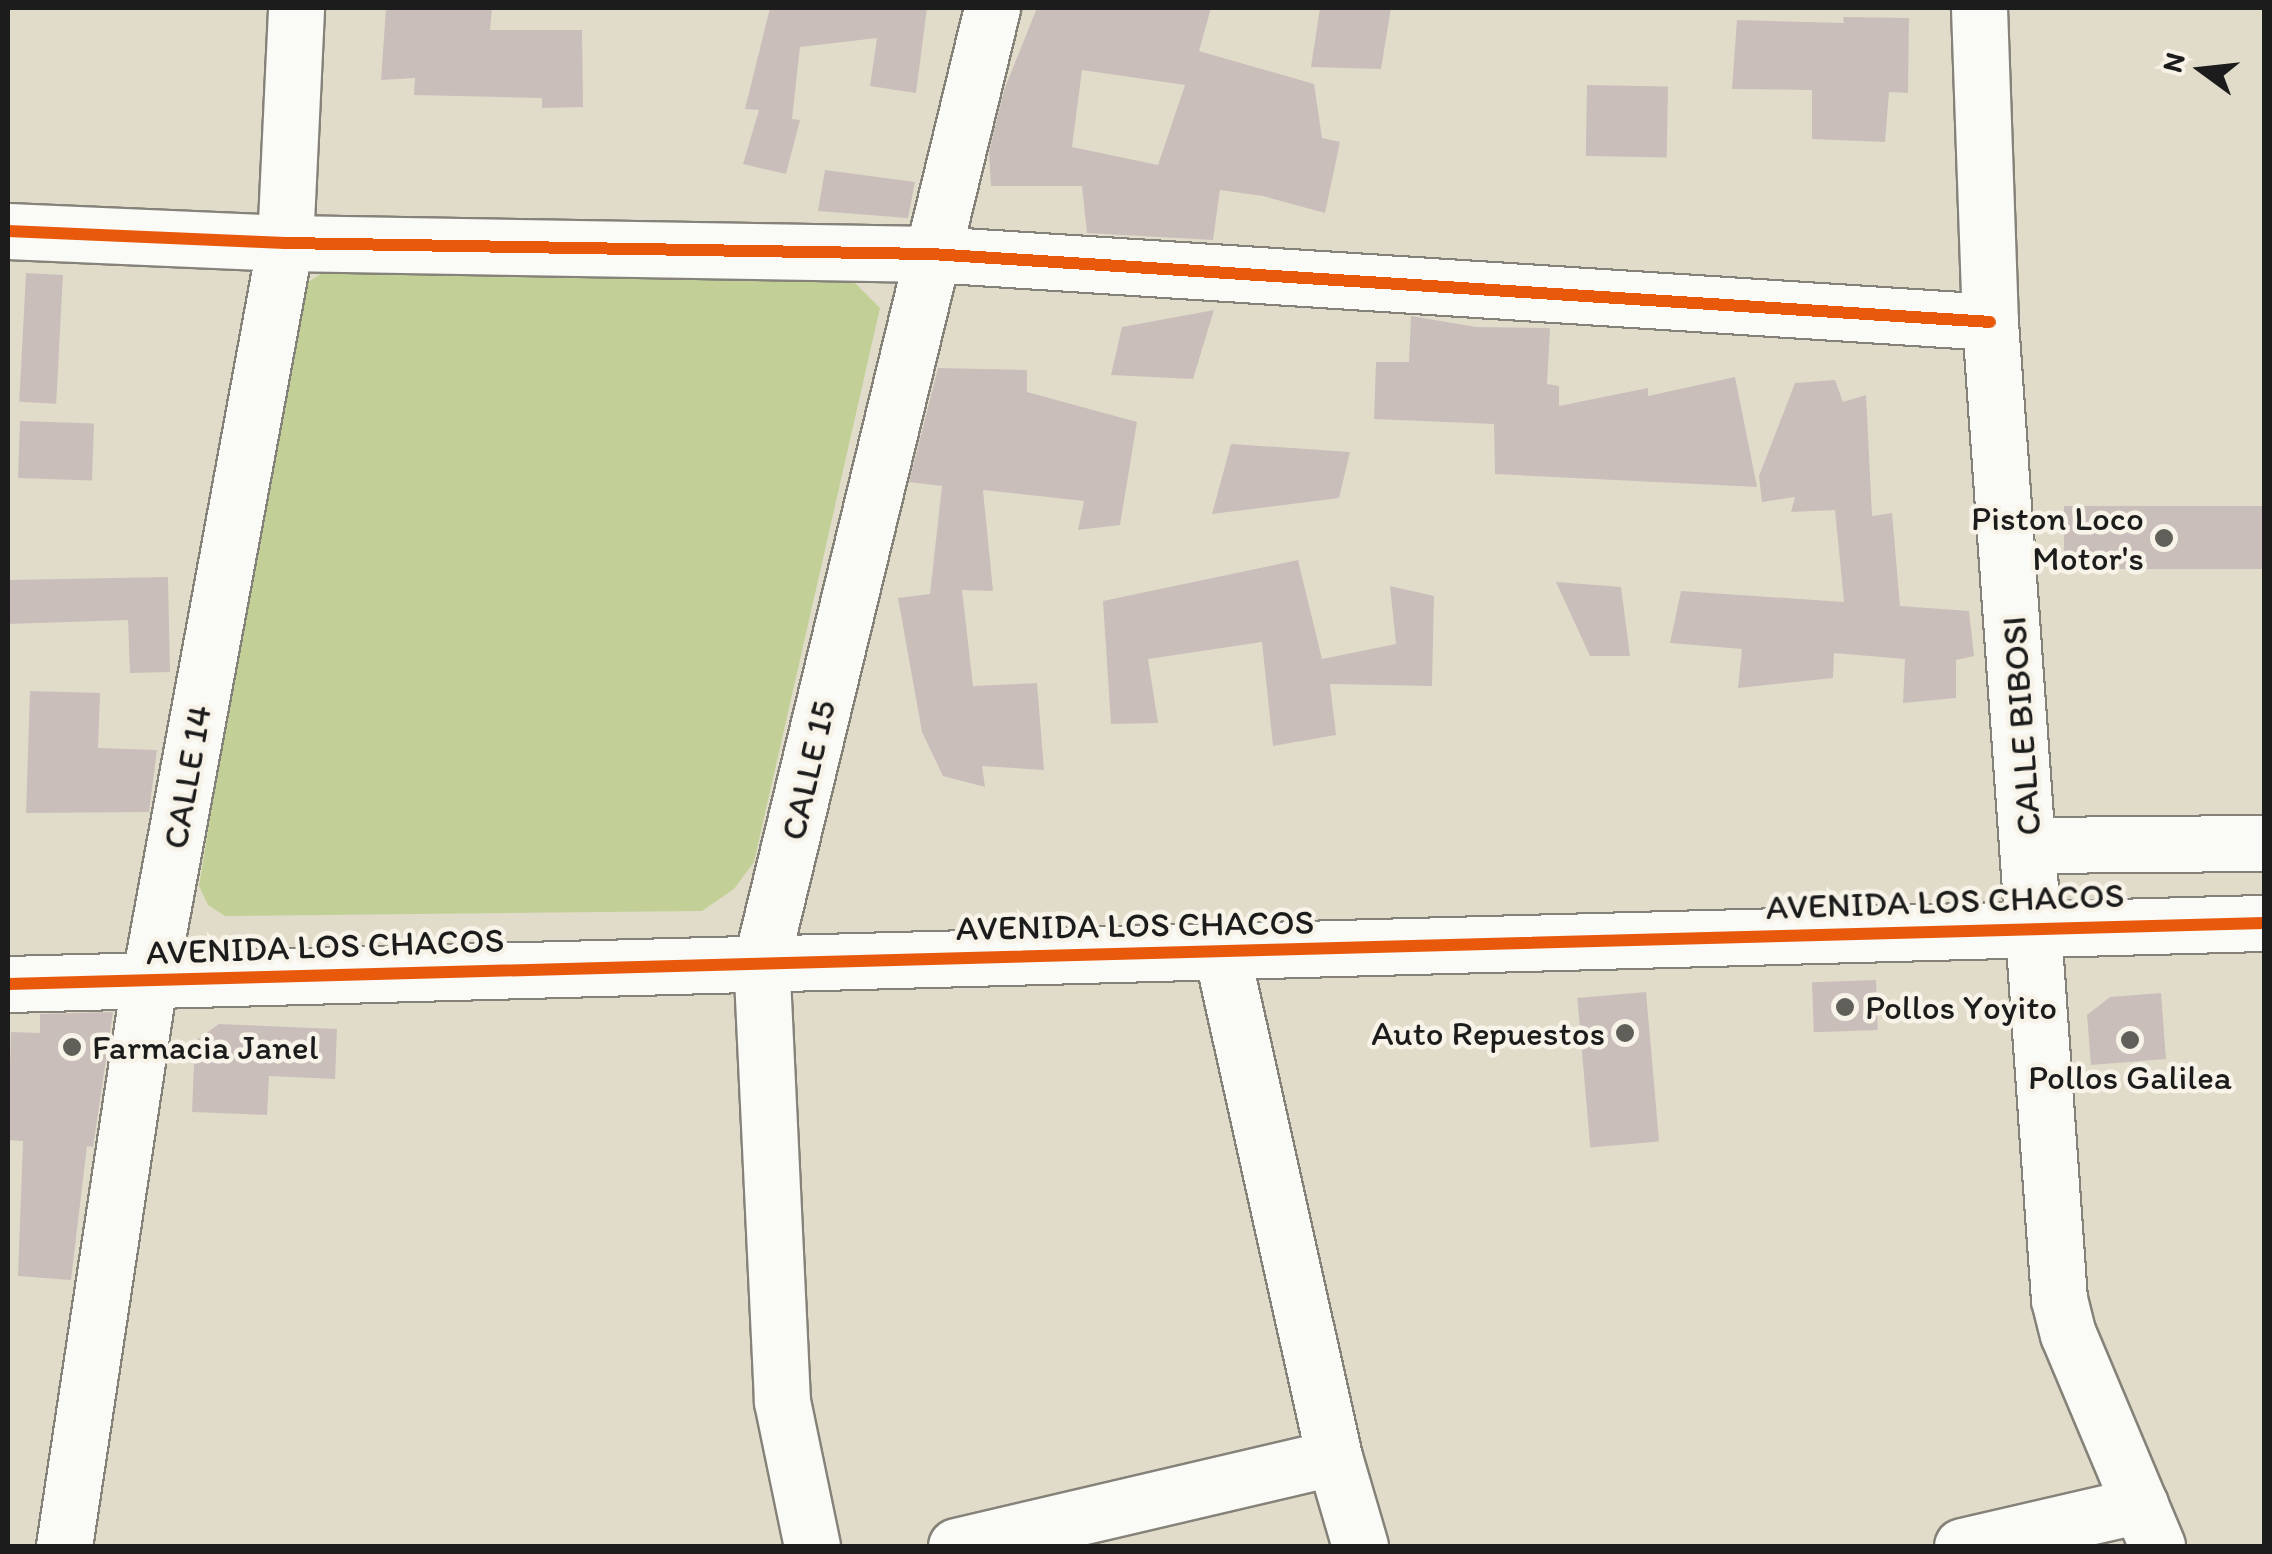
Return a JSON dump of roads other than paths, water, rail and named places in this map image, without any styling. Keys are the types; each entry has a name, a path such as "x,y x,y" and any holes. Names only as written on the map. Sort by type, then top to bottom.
{"street":[{"name":"CALLE 14","path":"64,1546 149,982 285,243 296,8"},
{"name":"CALLE 15","path":"812,1546 782,1401 761,963 992,8"},
{"name":"CALLE BIBOSI","path":"1979,8 1990,322 2036,927 2059,1299 2068,1334 2148,1526"},
{"path":"8,230 285,243 930,254 1990,322"},
{"path":"2030,845 2264,843"},
{"name":"AVENIDA LOS CHACOS","path":"8,984 2264,923"},
{"path":"1222,954 1334,1457 1360,1546"},
{"path":"956,1546 1334,1457"},
{"path":"1962,1546 2148,1526"}],"place":[{"name":"Piston Loco Motor's","path":"2164,538"},
{"name":"Pollos Yoyito","path":"1845,1007"},
{"name":"Auto Repuestos","path":"1625,1033"},
{"name":"Pollos Galilea","path":"2130,1040"},
{"name":"Farmacia Janel","path":"72,1047"}]}
